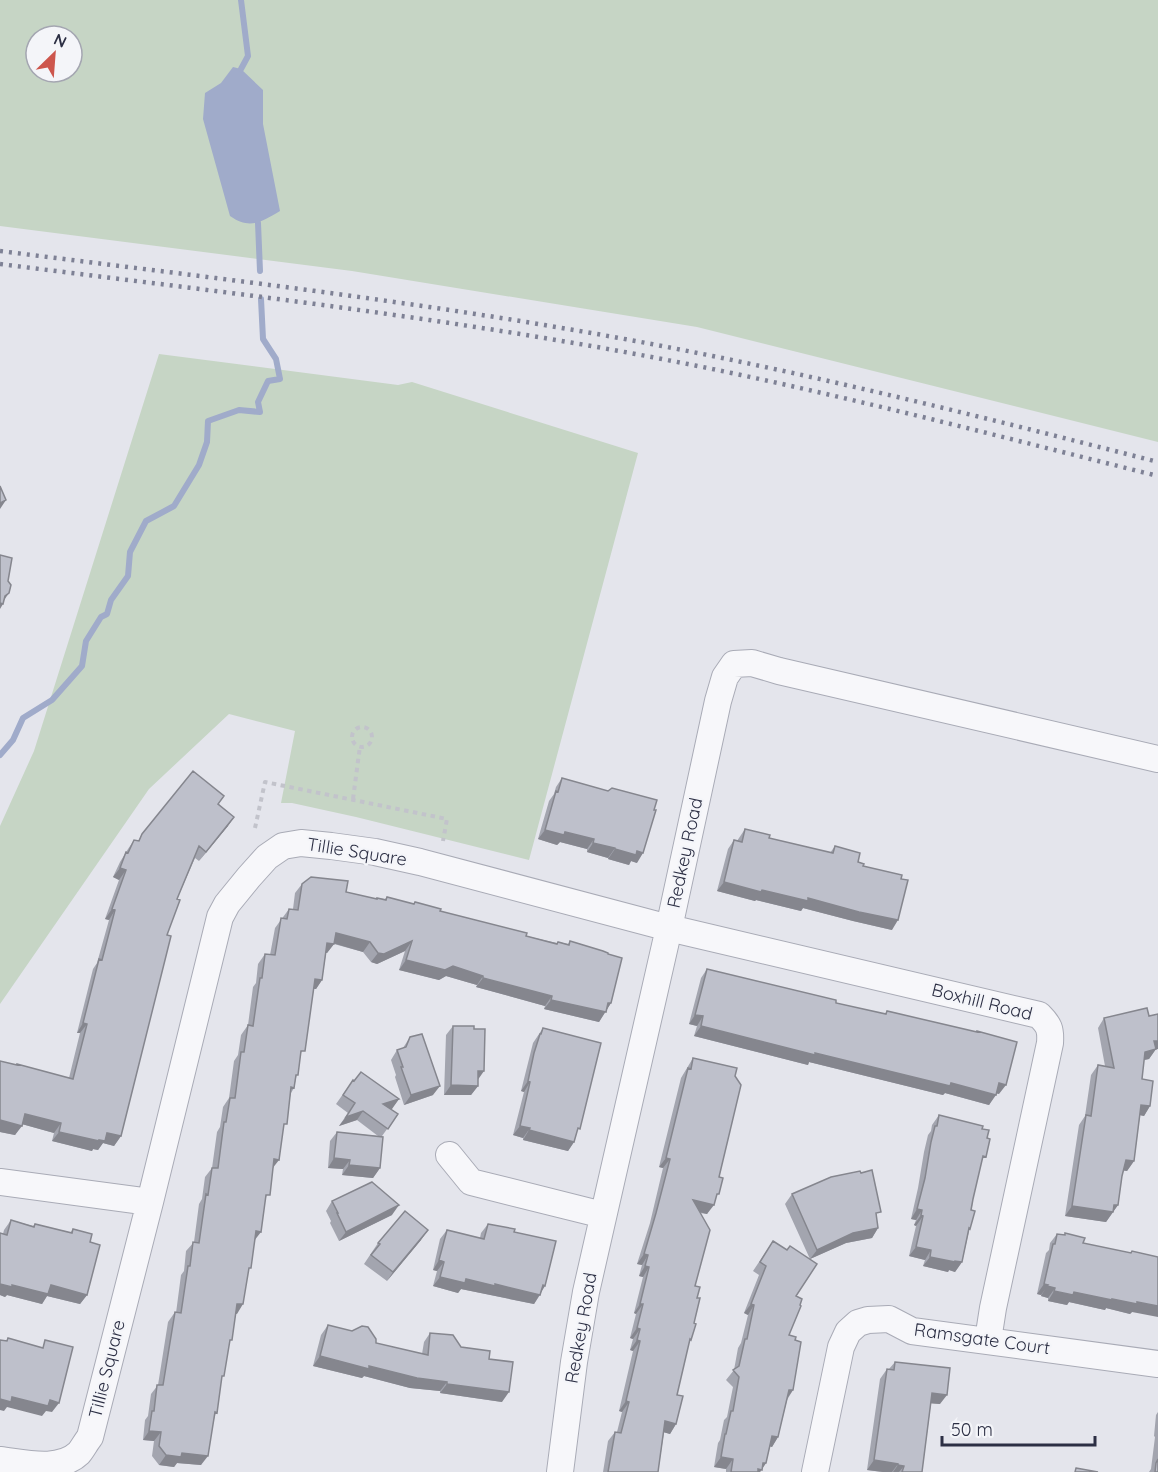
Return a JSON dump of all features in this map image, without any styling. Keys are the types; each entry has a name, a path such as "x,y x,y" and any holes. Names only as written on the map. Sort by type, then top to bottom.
{"street":[{"name":"Redkey Road","path":"560,1472 586,1292 718,701 725,677 734,664 752,663 1158,759"},
{"name":"Tillie Square","path":"0,1460 57,1465 69,1461 80,1452 90,1437 220,917 227,904 267,856 283,846 301,843 375,852 669,928"},
{"name":"Boxhill Road","path":"669,928 1039,1015 1048,1025 1050,1043 988,1340"},
{"path":"449,1155 471,1182 603,1215"},
{"path":"0,1182 150,1202"},
{"name":"Ramsgate Court","path":"815,1472 841,1347 848,1332 858,1323 889,1319 912,1331 1158,1364"}],"path":[{"path":"364,727 370,731 372,739 367,745 360,746 354,742 353,735 356,729 364,727"},
{"path":"352,799 360,746"},
{"path":"255,828 265,782 447,819 443,841"}],"green space":[{"path":"0,0 1158,0 1158,442 697,327 352,271 0,226"},
{"path":"159,354 398,385 412,382 638,453 529,860 356,817 292,803 281,803 295,731 229,714 149,789 0,1004 0,826 34,751"}],"water":[{"path":"233,67 241,69 263,90 263,124 280,211 255,223 244,223 230,216 203,119 205,93 221,83"}],"building":[{"path":"0,486 6,500 0,503"},
{"path":"0,555 12,558 8,581 11,585 3,604 0,603"},
{"path":"193,771 224,796 218,804 234,817 206,852 199,846 177,899 180,900 167,935 171,936 121,1136 107,1133 105,1141 99,1141 59,1132 61,1123 25,1114 22,1126 0,1120 0,1061 73,1079 87,1024 83,1023 99,959 102,960 115,910 112,909 126,870 120,868 126,852 128,853 134,840 139,841 142,834"},
{"path":"562,778 608,791 612,788 657,800 643,853 637,851 636,855 593,843 594,839 545,830"},
{"path":"745,829 770,835 769,838 833,853 835,846 860,853 858,862 864,864 863,866 902,875 901,879 908,880 898,920 808,898 808,901 724,882 734,840 742,842"},
{"path":"311,877 348,881 346,892 377,899 386,900 387,897 414,904 415,902 441,909 440,911 527,933 526,936 557,944 558,942 569,945 570,941 622,958 611,1003 608,1003 606,1012 551,1000 552,996 483,978 483,976 453,966 445,970 406,960 412,941 384,954 378,953 370,942 336,933 334,944 327,943 322,980 315,979 305,1051 301,1051 298,1075 296,1075 294,1088 291,1087 287,1124 284,1124 279,1160 274,1159 270,1195 266,1195 261,1232 256,1231 243,1304 237,1304 232,1340 230,1340 224,1376 222,1376 208,1456 182,1453 181,1457 166,1455 159,1446 161,1432 149,1431 157,1385 163,1385 175,1312 181,1313 193,1242 199,1243 212,1168 218,1168 224,1122 226,1122 230,1098 235,1098 241,1052 244,1052 248,1025 253,1026 265,954 275,955 281,918 287,919 289,909 298,910 302,884"},
{"path":"707,969 836,1000 836,1003 886,1014 887,1011 1017,1042 1006,1085 999,1083 996,1095 951,1083 950,1086 815,1053 815,1055 701,1026 703,1016 695,1015"},
{"path":"1147,1008 1149,1016 1158,1014 1158,1041 1154,1041 1156,1049 1145,1052 1142,1079 1153,1081 1150,1106 1141,1105 1134,1161 1126,1160 1118,1205 1114,1205 1113,1212 1072,1206 1086,1115 1091,1116 1098,1065 1114,1068 1104,1018"},
{"path":"453,1026 474,1026 474,1029 485,1029 484,1071 478,1071 478,1086 451,1085"},
{"path":"543,1028 601,1043 580,1129 578,1128 574,1142 520,1126 534,1053"},
{"path":"422,1034 440,1086 411,1095 397,1050 406,1047 410,1037"},
{"path":"693,1058 737,1068 735,1076 741,1085 719,1177 723,1178 719,1194 717,1194 714,1205 693,1200 710,1230 695,1286 700,1287 697,1298 700,1298 694,1323 696,1324 690,1339 677,1395 683,1396 676,1424 665,1421 658,1472 608,1472 615,1432 621,1433 629,1402 626,1401 640,1341 637,1340 640,1329 637,1328 649,1267 645,1266 648,1255 644,1254 670,1159 666,1158 688,1068 691,1069"},
{"path":"361,1072 399,1099 383,1104 398,1114 388,1129 363,1111 346,1117 355,1103 343,1095"},
{"path":"939,1115 983,1126 982,1129 989,1130 987,1138 990,1139 986,1157 983,1156 973,1199 971,1210 975,1211 962,1262 930,1257 931,1250 916,1247 923,1216 921,1215 922,1210 917,1209"},
{"path":"337,1132 383,1137 380,1168 349,1165 350,1160 334,1158"},
{"path":"872,1170 881,1212 876,1213 878,1228 853,1233 817,1250 792,1194 831,1177"},
{"path":"372,1182 399,1205 346,1232 332,1201"},
{"path":"405,1211 428,1230 393,1272 371,1255"},
{"path":"11,1220 34,1227 35,1224 72,1233 73,1229 92,1234 90,1242 100,1245 87,1295 51,1285 48,1294 0,1284 0,1233 7,1235"},
{"path":"488,1224 556,1241 545,1286 543,1285 540,1295 495,1284 495,1286 466,1279 465,1283 440,1277 444,1262 439,1260 447,1230 484,1239"},
{"path":"1065,1233 1085,1238 1083,1243 1158,1257 1158,1306 1074,1292 1073,1295 1054,1291 1055,1288 1044,1284 1057,1234 1065,1235"},
{"path":"773,1241 787,1250 790,1246 817,1264 796,1296 802,1299 801,1306 789,1335 801,1342 793,1390 789,1390 778,1437 772,1436 766,1463 763,1463 762,1470 731,1472 733,1459 721,1457 739,1377 733,1370 739,1366 754,1305 751,1304 766,1266 760,1262"},
{"path":"328,1325 352,1331 362,1326 368,1327 376,1343 428,1355 430,1333 453,1335 461,1347 490,1351 489,1359 513,1362 509,1392 447,1384 447,1382 417,1378 369,1366 369,1369 320,1356"},
{"path":"8,1338 43,1348 45,1340 73,1347 59,1403 50,1400 48,1406 12,1397 11,1402 0,1399 0,1340 7,1341"},
{"path":"895,1362 950,1368 947,1395 932,1393 922,1472 902,1472 904,1466 874,1460 887,1369 894,1370"},
{"path":"1158,1459 1158,1472 1155,1472 1156,1463"},
{"path":"1076,1468 1098,1472 1075,1472"}],"waterway":[{"path":"241,0 248,56 241,69"},
{"path":"258,223 260,271"},
{"path":"0,755 13,740 23,718 52,700 82,666 86,641 101,617 107,614 111,600 128,576 130,552 146,521 174,506 199,465 207,442 208,421 239,410 260,412 258,402 268,381 280,379 276,359 263,339 261,299"}],"railway":[{"path":"0,251 332,293 580,331 725,358 849,386 1158,462"},
{"path":"0,264 415,318 662,359 849,399 1158,476"}]}
